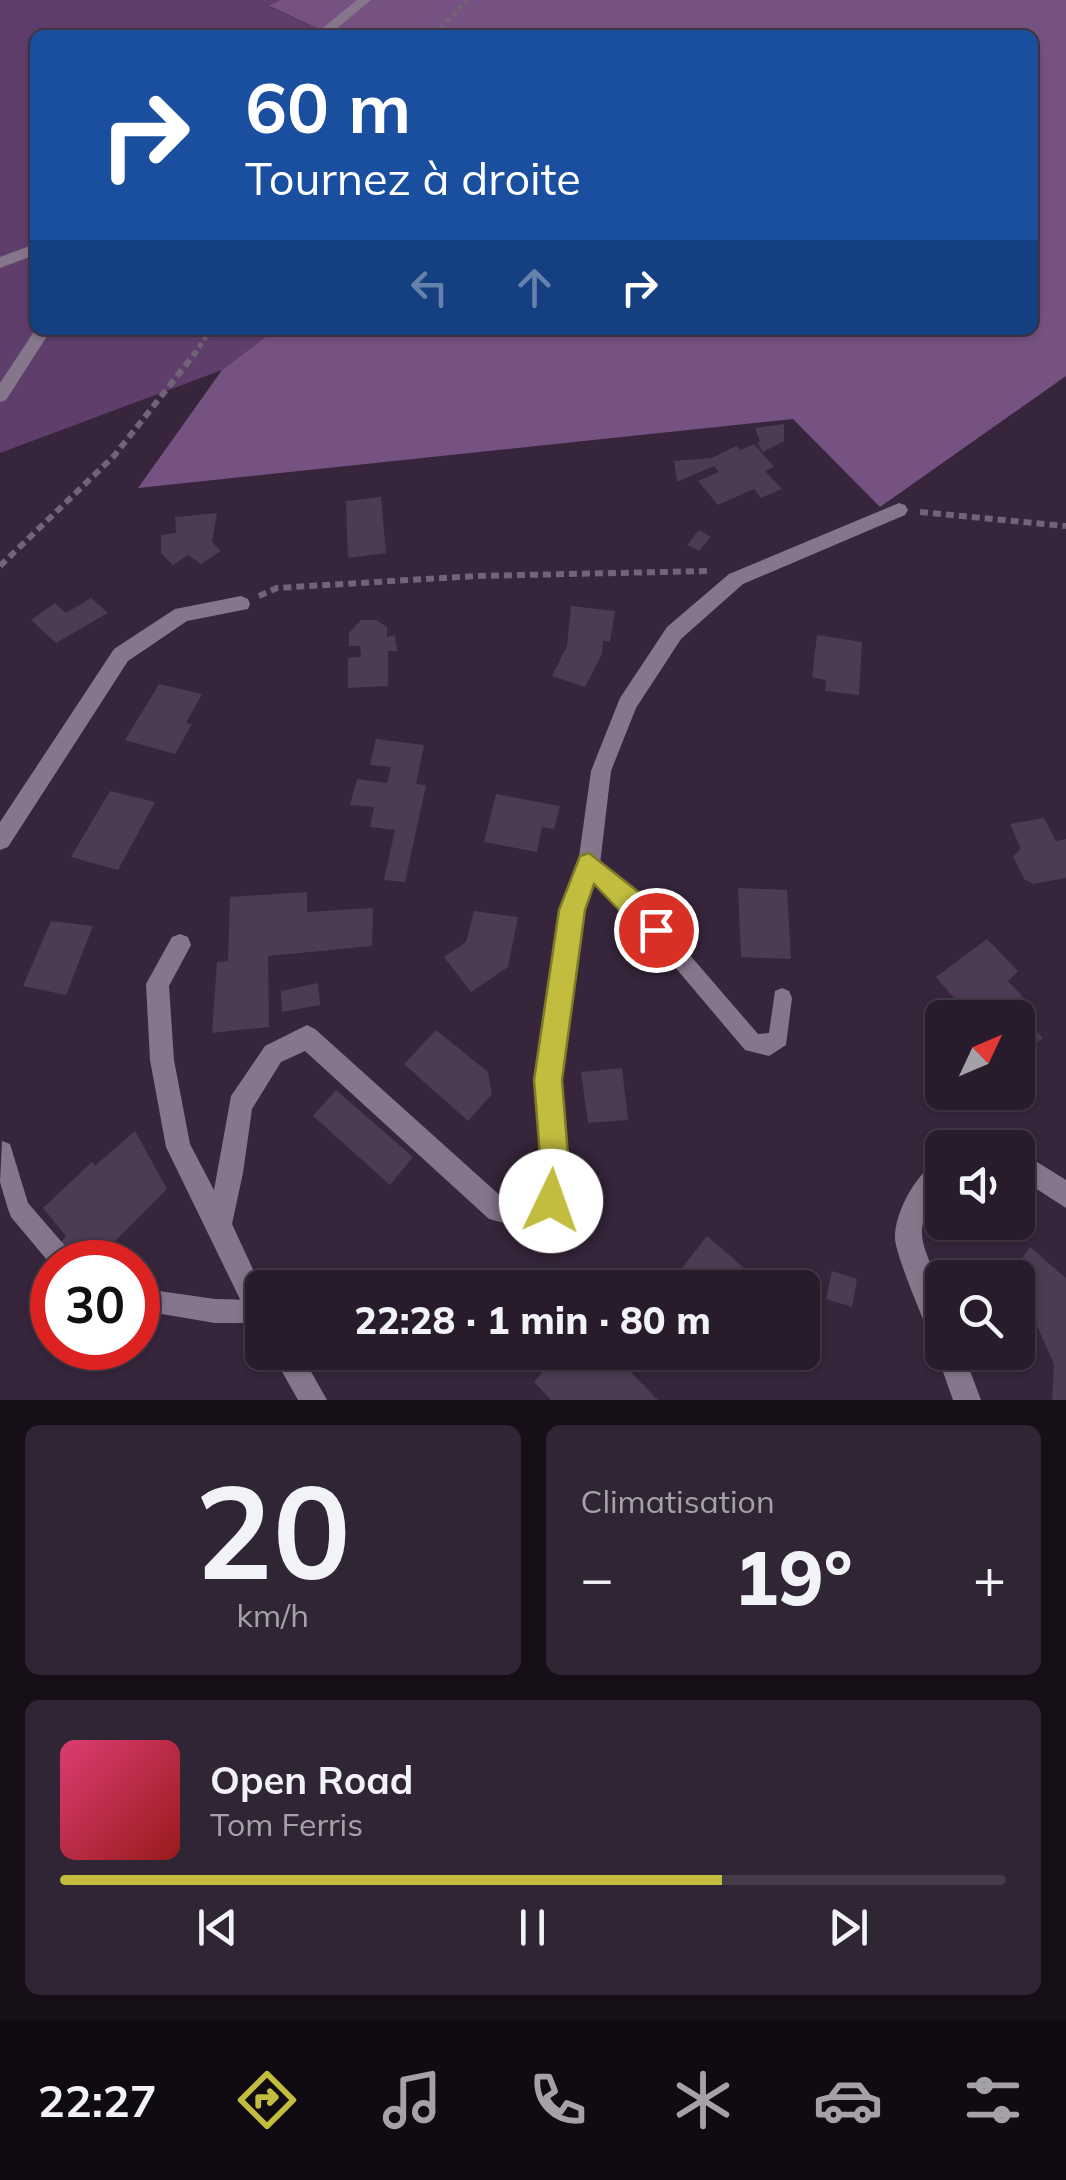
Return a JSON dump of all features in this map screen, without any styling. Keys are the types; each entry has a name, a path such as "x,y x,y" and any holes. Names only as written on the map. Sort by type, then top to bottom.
{"street":[{"path":"327,30 365,0"},
{"path":"0,262 30,251"},
{"path":"0,396 40,335"},
{"path":"219,1225 232,1173 240,1105 274,1054 307,1037 498,1210 546,1220 556,1181 548,1080 572,910 589,864 601,770 627,704 674,633 736,579 899,510"},
{"path":"0,840 121,655 182,614 241,604"},
{"path":"180,945 157,984 162,1060 178,1147 245,1280"},
{"path":"1035,1174 1066,1195"},
{"path":"925,1190 919,1197 907,1238 925,1287"},
{"path":"294,1370 312,1400"},
{"path":"956,1370 967,1400"}],"lane":[{"path":"589,864 632,902 752,1044 769,1046 779,1038 782,998"},
{"path":"2,1152 19,1209 45,1240"},
{"path":"160,1302 245,1313"}],"path":[{"path":"439,30 467,0"},
{"path":"0,566 108,466 159,404 207,335"},
{"path":"899,510 1066,526"},
{"path":"241,604 277,588 476,576 760,569"}],"shaded area":[{"path":"0,0 280,0 270,7 321,30 30,30 30,335 268,335 222,370 0,453"},
{"path":"280,0 1066,0 1066,376 880,507 793,419 138,488 222,370 268,335 1038,335 1038,30 321,30 269,6"}],"building":[{"path":"784,424 784,441 763,452 755,428"},
{"path":"754,444 774,467 765,471 782,489 761,498 754,489 718,505 698,481 719,472 714,466 677,482 674,461 712,458 736,446 741,450"},
{"path":"381,497 386,553 348,558 346,501"},
{"path":"217,513 212,542 221,551 201,564 188,555 173,565 161,553 161,535 176,533 175,517"},
{"path":"699,530 711,537 699,551 687,545"},
{"path":"91,598 108,613 56,643 31,620 55,603 66,613"},
{"path":"571,606 615,611 610,642 603,641 602,654 585,687 552,676 567,646"},
{"path":"361,620 376,620 387,627 387,637 395,635 397,651 388,651 388,686 348,688 348,658 361,657 360,646 349,646 349,633"},
{"path":"817,635 862,642 859,695 825,691 826,680 812,677"},
{"path":"159,684 202,694 186,723 192,724 175,754 125,740"},
{"path":"376,739 424,745 416,784 426,785 405,882 384,880 395,830 370,827 374,807 350,805 357,779 387,783 391,767 370,765"},
{"path":"110,791 155,802 118,870 71,857"},
{"path":"496,794 560,806 554,829 542,827 537,852 484,842"},
{"path":"1044,818 1056,841 1066,839 1066,878 1033,884 1024,879 1013,856 1021,849 1010,824"},
{"path":"738,888 787,890 791,959 741,957"},
{"path":"307,892 307,912 373,908 372,946 268,956 269,1027 212,1033 217,962 228,961 230,897"},
{"path":"474,911 518,917 508,967 471,992 444,957 466,942"},
{"path":"51,921 93,926 66,995 23,986"},
{"path":"987,939 1018,971 1008,981 1025,999 956,1000 936,977"},
{"path":"318,983 320,1005 282,1012 281,991"},
{"path":"436,1030 488,1072 492,1094 468,1121 404,1064"},
{"path":"622,1068 628,1120 588,1123 581,1072"},
{"path":"336,1090 413,1157 390,1185 313,1116"},
{"path":"135,1131 167,1189 116,1240 63,1240 66,1236 43,1208 92,1162 95,1166"},
{"path":"707,1236 746,1270 680,1270"},
{"path":"1030,1247 1066,1278 1066,1400 1052,1400 1054,1364 1035,1321 1035,1260 1021,1260"},
{"path":"832,1271 857,1279 852,1307 826,1299"},
{"path":"544,1370 629,1370 658,1400 551,1400 534,1382"}],"route":[{"path":"551,1201 556,1181 548,1080 572,910 589,864 632,902 656,930"}]}
